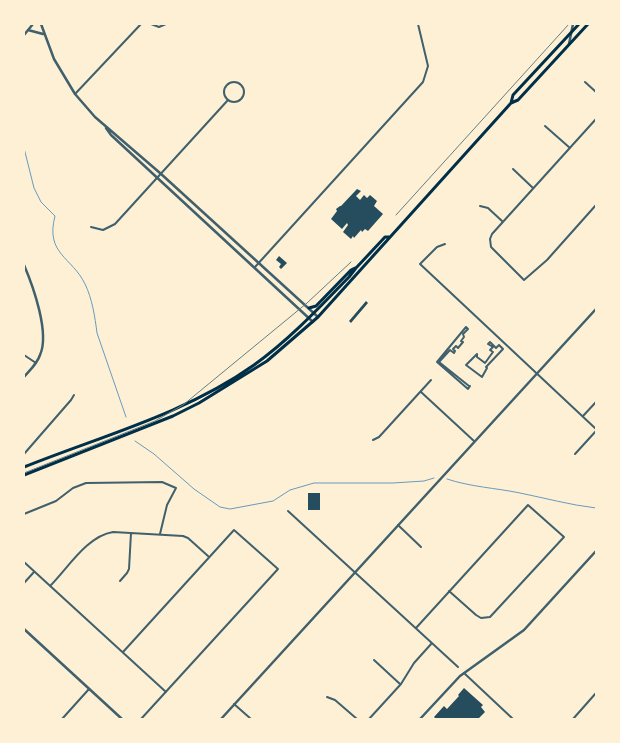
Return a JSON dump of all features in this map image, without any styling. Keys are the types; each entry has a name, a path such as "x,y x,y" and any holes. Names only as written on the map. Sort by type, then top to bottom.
{"main road":[{"path":"511,103 513,95 579,24"},
{"path":"24,475 172,416 199,403 267,361 318,317 389,241 389,237 511,103 518,100 588,24"},
{"path":"24,467 173,410 218,387 266,356 314,313 385,237 389,237"},
{"path":"309,308 316,306 351,270 356,268"}],"street":[{"path":"24,35 34,24"},
{"path":"41,24 54,59 76,94 111,135 313,322"},
{"path":"76,94 141,24"},
{"path":"151,24 159,27 166,24"},
{"path":"255,268 423,82 428,66 418,24"},
{"path":"569,45 573,24"},
{"path":"28,30 44,35"},
{"path":"232,82 239,83 244,88 242,97 234,102 228,100 224,94 225,88 232,82"},
{"path":"585,82 596,92"},
{"path":"91,228 103,230 115,224 228,100"},
{"path":"596,120 492,234 490,243 493,251 524,280 547,260 596,205"},
{"path":"104,125 160,173 318,317"},
{"path":"546,126 570,148"},
{"path":"513,169 534,188"},
{"path":"480,206 488,208 503,222"},
{"path":"445,244 437,246 420,264 596,430 575,454"},
{"path":"24,265 36,294 43,337 41,353 36,363 24,377"},
{"path":"221,719 596,309"},
{"path":"466,327 468,328 463,334 464,337 461,341 463,342 458,348 456,346 453,349 454,353 450,350 440,362 470,386 468,389 437,362 466,327"},
{"path":"490,342 496,348 499,345 503,348 486,367 482,378 466,364 477,354 476,357 484,363 493,352 490,350 493,347 488,344 490,342"},
{"path":"24,355 36,363"},
{"path":"373,440 379,437 431,380"},
{"path":"421,392 475,441"},
{"path":"24,454 71,400 74,394"},
{"path":"583,416 596,402"},
{"path":"24,514 56,501 73,488 86,483 162,482 176,488 167,506 160,534"},
{"path":"416,628 449,591 528,505 564,537 494,615 485,618 476,615 449,591"},
{"path":"288,511 458,667"},
{"path":"398,526 421,548"},
{"path":"123,652 234,530 278,569 141,719"},
{"path":"50,586 92,541 113,532 183,536 188,538 209,557"},
{"path":"120,581 129,569 131,533"},
{"path":"420,719 464,673 524,630 596,551"},
{"path":"24,562 166,692"},
{"path":"24,583 34,572"},
{"path":"24,629 122,719"},
{"path":"369,719 400,684 414,663 432,643"},
{"path":"374,660 400,684"},
{"path":"464,673 514,719"},
{"path":"62,719 89,689"},
{"path":"573,719 596,693"},
{"path":"327,696 335,700 357,719"},
{"path":"234,704 251,719"}],"building":[{"path":"357,189 361,191 356,196 360,200 364,195 367,198 370,195 377,201 374,206 383,214 368,231 365,229 362,232 361,230 351,239 343,232 348,225 347,223 342,229 331,219 337,211 336,209"},
{"path":"279,256 287,263 281,269 279,267 281,264 276,260"},
{"path":"366,301 368,303 351,323 349,321"},
{"path":"308,493 320,493 320,510 308,510"},
{"path":"464,688 483,705 481,707 485,712 478,719 436,719 434,717 444,706 447,709"}],"waterway":[{"path":"24,148 34,188 41,202 55,216 53,229 57,247 80,275 87,289 93,308 97,333 126,417"},
{"path":"135,441 154,454 194,489 220,507 230,509 273,501 290,490 314,483 393,483 424,481 434,478"},
{"path":"447,479 596,508"}],"railway":[{"path":"396,215 569,24"},
{"path":"24,473 155,421 183,405 307,303 351,262"}]}
